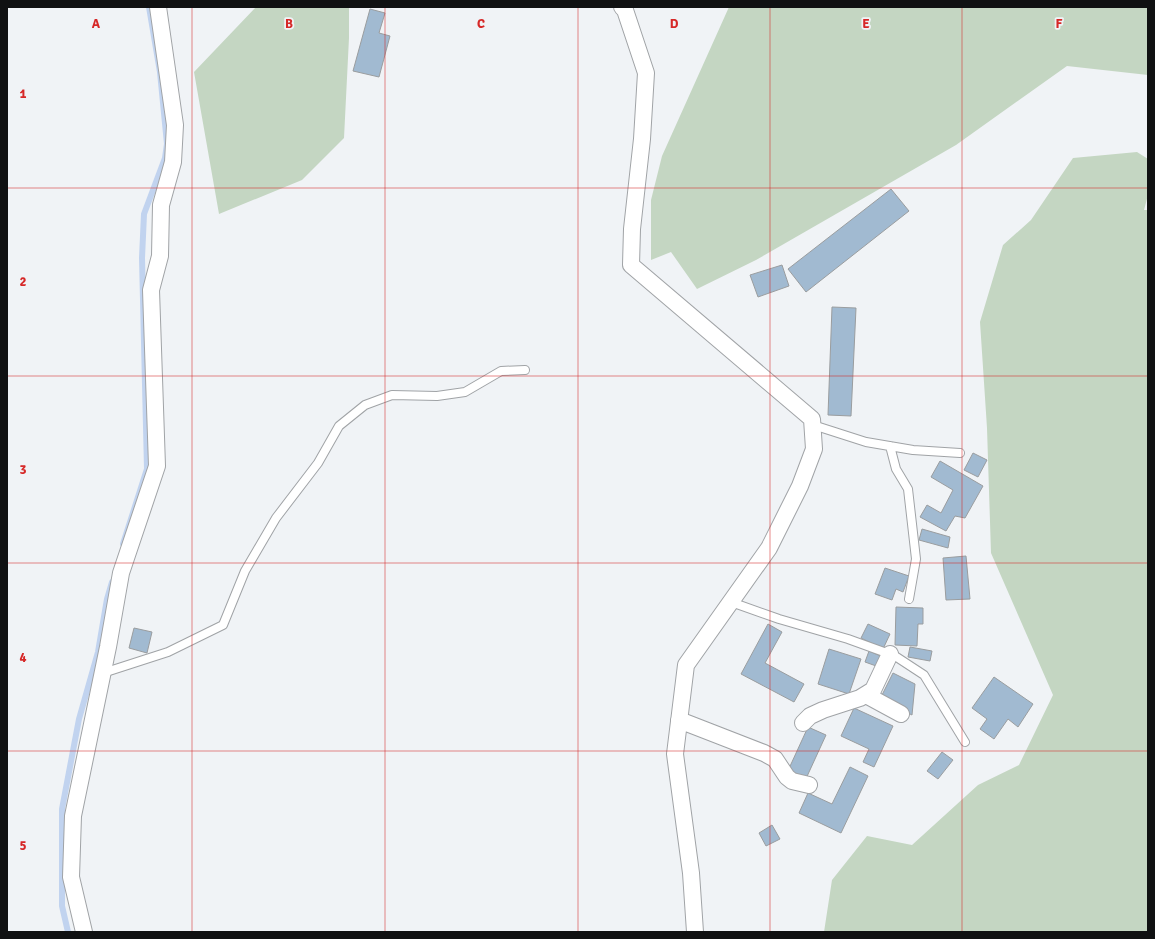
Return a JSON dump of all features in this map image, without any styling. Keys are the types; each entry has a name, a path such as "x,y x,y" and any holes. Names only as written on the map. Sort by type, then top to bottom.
{"street":[{"path":"84,932 70,877 73,816 103,673 121,573 157,466 151,290 160,256 161,205 173,162 175,125 158,7"},
{"path":"622,7 625,10 646,73 642,139 632,229 631,265 812,418 813,425 814,449 800,486 769,548 686,665 675,754 691,874 695,932"},
{"path":"803,723 810,716 866,695 873,690 890,654"},
{"path":"866,695 901,714"},
{"path":"679,720 764,753 775,759 787,777 792,781 809,785"}],"lane":[{"path":"103,673 168,652 223,625 245,571 276,518 318,464 339,426 365,405 392,395 436,396 465,392 501,371 525,370"},
{"path":"813,425 866,442 913,450 960,453"},
{"path":"890,446 896,469 908,489 916,559 909,599"},
{"path":"731,602 779,619 848,639 895,656 924,676 966,742"}],"green space":[{"path":"256,7 349,7 344,138 302,180 219,214 194,72"},
{"path":"729,7 1148,7 1148,75 1067,66 956,145 756,260 697,289 671,252 651,260 651,200 662,156"},
{"path":"1137,152 1148,159 1148,195 1144,210 1148,210 1148,932 824,932 832,880 867,836 912,845 978,785 1019,765 1053,695 991,553 987,428 980,322 1003,245 1031,220 1073,158"}],"building":[{"path":"370,9 385,13 379,33 390,36 379,77 353,71"},
{"path":"891,189 909,211 806,292 788,269"},
{"path":"782,265 789,286 758,297 750,275"},
{"path":"832,307 856,308 851,416 828,415"},
{"path":"973,453 987,460 978,477 964,470"},
{"path":"940,461 983,486 965,518 955,516 946,531 920,517 927,505 941,513 953,490 931,477"},
{"path":"922,529 950,537 948,548 919,540"},
{"path":"966,556 970,599 946,600 943,558"},
{"path":"885,568 909,576 903,592 896,589 892,600 875,594"},
{"path":"896,607 923,608 923,624 918,624 917,646 895,645"},
{"path":"768,624 782,632 765,663 804,684 794,702 741,674"},
{"path":"868,624 890,634 883,649 861,638"},
{"path":"134,628 152,632 147,653 129,648"},
{"path":"910,647 932,651 930,661 908,657"},
{"path":"829,649 861,659 849,694 818,684"},
{"path":"869,651 883,657 879,667 865,662"},
{"path":"893,673 915,684 912,715 880,699"},
{"path":"994,677 1033,704 1018,727 1008,719 994,739 980,729 987,719 972,708"},
{"path":"854,708 893,726 874,767 863,762 869,749 841,736"},
{"path":"808,727 826,735 804,783 786,775"},
{"path":"942,752 953,760 938,779 927,771"},
{"path":"850,767 868,776 841,833 799,813 808,793 832,804"},
{"path":"772,825 780,839 766,846 759,833"}],"waterway":[{"path":"123,544 147,469 142,258 144,214 165,158 167,144 160,72 149,7"},
{"path":"68,932 62,906 62,809 79,719 98,652 107,599 112,582"}]}
